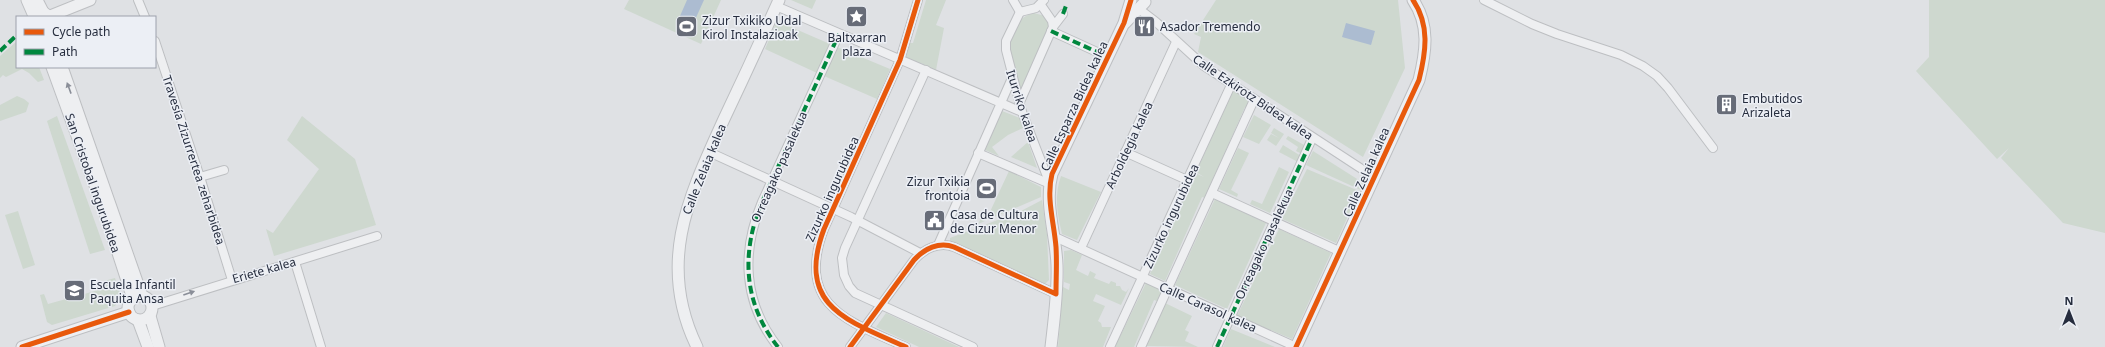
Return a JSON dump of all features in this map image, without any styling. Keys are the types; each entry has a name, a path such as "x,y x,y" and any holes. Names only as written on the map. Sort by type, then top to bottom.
{"street":[{"path":"26,0 42,16"},
{"path":"36,0 42,16"},
{"path":"42,16 90,0"},
{"path":"138,0 145,16"},
{"name":"Zizurko ingurubidea","path":"906,347 864,328 840,315 830,307 817,281 816,251 833,209 900,60 918,0"},
{"path":"1013,0 1020,12 1042,2 1052,21 1052,29"},
{"name":"Calle Esparza Bidea kalea","path":"1051,347 1057,267 1055,237 1050,203 1050,184 1052,174 1124,23 1131,0"},
{"name":"Calle Zelaia kalea","path":"1296,347 1419,80 1423,61 1425,26 1420,10 1413,0"},
{"path":"1484,0 1532,24 1557,34 1621,55 1643,66 1657,76 1668,88 1713,148"},
{"path":"777,3 839,34 1022,112"},
{"name":"Calle Zelaia kalea","path":"697,347 686,322 679,292 678,254 685,214 709,152 777,3"},
{"name":"Calle Esparza Bidea kalea","path":"1124,23 1142,3"},
{"name":"Calle Ezkirotz Bidea kalea","path":"1142,3 1156,22 1176,42 1204,66 1374,177"},
{"name":"Iturriko kalea","path":"1020,12 1006,41 1006,50 1022,112 1050,184"},
{"path":"1020,102 1052,29 1063,14"},
{"path":"1052,29 1108,57"},
{"name":"Orreagako pasalekua","path":"778,347 766,331 752,301 748,271 750,239 754,221 839,34"},
{"name":"Arboldegia kalea","path":"1081,248 1176,42"},
{"name":"Travesía Zizurrertea zeharbidea","path":"156,44 232,280"},
{"name":"San Cristobal ingurubidea","path":"52,68 137,298"},
{"name":"San Cristobal ingurubidea","path":"62,68 137,298"},
{"path":"926,70 842,258 844,275 849,286 855,293 973,347"},
{"path":"938,245 1012,78"},
{"name":"Zizurko ingurubidea","path":"1110,347 1231,85"},
{"path":"1141,347 1254,100"},
{"name":"Orreagako pasalekua","path":"1217,347 1311,141"},
{"path":"709,152 833,209 920,253"},
{"path":"1125,152 1187,180"},
{"path":"978,153 1050,184"},
{"path":"200,177 224,170"},
{"path":"1212,193 1341,252"},
{"name":"Eriete kalea","path":"151,311 232,280 376,236"},
{"name":"Calle Carasol kalea","path":"1055,237 1296,347"},
{"path":"850,347 920,253 938,245 952,246 1056,294"},
{"path":"295,262 321,347"},
{"path":"151,311 146,319 138,320 132,317 129,312 129,304 137,298 150,301 159,347"},
{"path":"24,347 129,312"},
{"path":"138,320 148,347"}],"shaded area":[{"name":"Zizur Txikiko Udal Kirol Instalazioak","path":"629,0 721,0 701,44 624,9"},
{"path":"791,0 816,0 812,9"},
{"path":"926,0 946,0 936,25 944,28 936,70 921,63 920,65 906,59 905,53 909,43 913,43"},
{"path":"1216,0 1398,0 1405,68 1363,157 1198,52 1201,37 1194,34"},
{"path":"1929,0 2105,0 2105,233 2063,223 2001,158 2009,148 1997,159 1916,71 1929,57"},
{"path":"1034,13 1045,16 1050,27 1023,91 1020,91 1011,57 1011,35 1015,26 1022,18"},
{"path":"777,21 830,44 817,73 765,49"},
{"path":"16,42 16,68 39,68 44,80 38,82 29,73 22,69 6,77 3,75 0,78 0,56"},
{"path":"837,47 890,69 877,99 824,76"},
{"path":"1233,90 1250,102 1247,108 1245,107 1205,198 1202,197 1165,281 1150,274 1195,173 1204,177 1196,172"},
{"path":"17,96 29,103 26,112 0,121 0,105"},
{"path":"1002,111 1020,118 1023,128 1008,135 992,147 999,156 985,150"},
{"path":"1254,115 1271,125 1259,144 1243,137"},
{"path":"57,116 105,250 90,254 47,121"},
{"path":"302,116 355,159 376,225 274,256 266,229 273,233 319,169 287,140"},
{"path":"1274,128 1284,134 1276,146 1267,140 1271,134 1279,138 1271,133"},
{"path":"1288,136 1306,146 1302,154 1296,151 1298,147 1286,139"},
{"path":"1028,142 1037,168 1011,157"},
{"path":"1283,145 1301,156 1298,162 1279,152"},
{"path":"1238,148 1249,153 1231,190 1238,194 1237,197 1219,189"},
{"path":"1313,151 1365,184 1363,191 1306,165"},
{"path":"1279,167 1289,172 1270,213 1250,204 1252,200 1262,204"},
{"path":"1307,169 1359,191 1336,243 1282,219"},
{"path":"1009,171 1041,187 1041,197 978,224 983,214 988,216"},
{"path":"1061,176 1101,192 1077,240 1062,234 1057,205"},
{"path":"1215,199 1266,223 1227,309 1175,285"},
{"path":"1042,200 1047,235 1049,280 1045,284 950,241 950,238 1021,211"},
{"path":"18,211 35,265 23,269 5,215"},
{"path":"1279,229 1331,253 1292,339 1237,316"},
{"path":"1071,250 1082,255 1076,270 1088,276 1090,271 1096,274 1094,278 1109,284 1111,281 1116,283 1116,286 1120,286 1122,290 1126,292 1129,288 1121,305 1096,294 1093,301 1105,306 1098,321 1101,323 1102,327 1111,327 1103,347 1058,347 1063,287 1069,290 1070,284 1064,282 1064,251"},
{"path":"115,278 121,296 115,306 52,325 47,322 40,295 44,294 48,304 95,291 93,284"},
{"path":"1146,283 1163,290 1157,301 1154,300 1134,347 1115,347"},
{"path":"1165,303 1192,316 1185,330 1189,332 1185,341 1198,347 1146,346"},
{"path":"886,313 959,347 919,347 876,327"},
{"path":"1231,329 1275,347 1223,347"}],"water":[{"path":"687,0 704,0 694,22 680,16"},
{"path":"1346,23 1375,31 1371,45 1342,37"}],"marked path":[{"path":"1063,14 1067,3"},
{"path":"1051,31 1108,57"},
{"path":"778,347 766,330 752,295 749,277 751,240 755,221 762,202 839,34"},
{"path":"0,51 16,36"},
{"path":"1217,347 1311,141"}],"cycle path":[{"path":"906,347 847,319 832,307 822,293 816,276 817,255 824,229 900,60 918,0"},
{"path":"850,347 914,260 922,252 932,247 943,245 954,247 1056,294 1056,247 1050,201 1050,183 1052,174 1124,23 1131,0"},
{"path":"1296,347 1419,80 1425,49 1425,39 1422,19 1413,0"},
{"path":"22,347 129,312"}],"place":[{"name":"Baltxarran plaza","path":"857,16"},
{"name":"Asador Tremendo","path":"1145,26"},
{"name":"Zizur Txikiko Udal Kirol Instalazioak","path":"686,27"},
{"name":"Embutidos Arizaleta","path":"1726,105"},
{"name":"Zizur Txikia frontoia","path":"986,188"},
{"name":"Casa de Cultura de Cizur Menor","path":"935,221"},
{"name":"Escuela Infantil Paquita Ansa","path":"74,291"}]}
